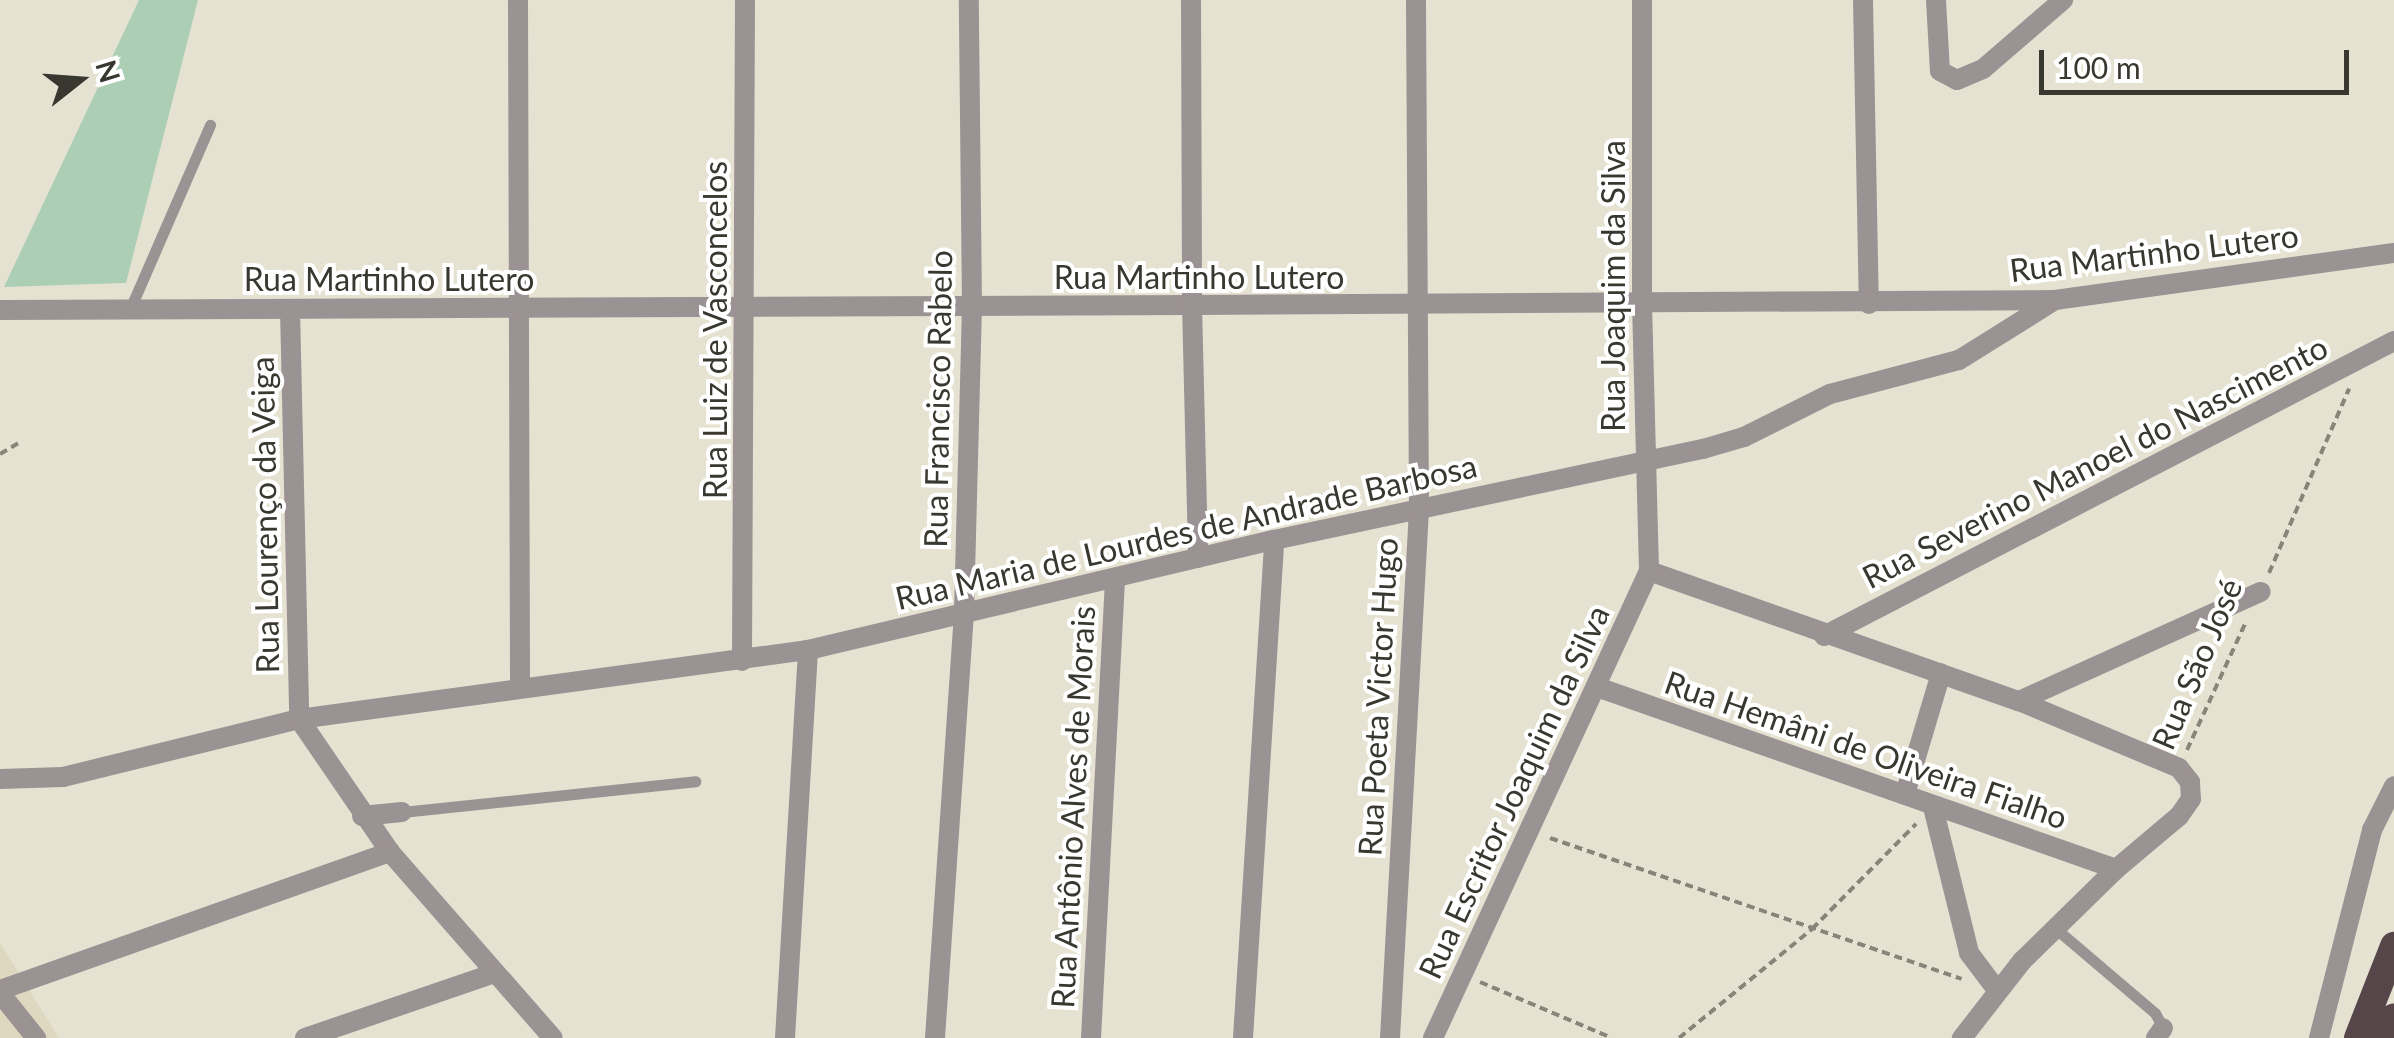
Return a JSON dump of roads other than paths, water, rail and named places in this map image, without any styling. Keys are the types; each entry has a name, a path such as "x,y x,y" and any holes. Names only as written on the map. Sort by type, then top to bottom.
{"highway":[{"path":"2358,1038 2394,946"},
{"path":"2386,1038 2394,1017"}],"street":[{"path":"518,0 520,687"},
{"name":"Rua Luiz de Vasconcelos","path":"742,661 746,0"},
{"name":"Rua Francisco Rabelo","path":"935,1038 964,612 972,308 968,0"},
{"path":"1191,0 1198,558"},
{"name":"Rua Poeta Victor Hugo","path":"1390,1038 1419,508 1416,0"},
{"name":"Rua Joaquim da Silva","path":"1642,0 1642,305 1649,571"},
{"path":"1864,0 1869,304"},
{"path":"1936,0 1936,55 1946,78 1968,76 2058,2"},
{"name":"Rua Martinho Lutero","path":"0,310 1418,307 2055,300 2394,252"},
{"name":"Rua Maria de Lourdes de Andrade Barbosa","path":"0,780 63,777 300,719 808,650 1274,540 1744,437 1830,394 1959,360 2055,300"},
{"name":"Rua Lourenço da Veiga","path":"290,309 300,719"},
{"name":"Rua Severino Manoel do Nascimento","path":"1824,636 2394,342"},
{"path":"1243,1038 1274,540"},
{"path":"1649,571 1824,636 2019,701 2260,592"},
{"name":"Rua Escritor Joaquim da Silva","path":"1433,1038 1649,571"},
{"name":"Rua Antônio Alves de Morais","path":"1091,1038 1116,580"},
{"path":"785,1038 808,650"},
{"path":"1905,794 1941,674"},
{"name":"Rua Hemâni de Oliveira Fialho","path":"1597,687 2116,869"},
{"name":"Rua São José","path":"1962,1038 1997,990 2116,869 2187,807 2193,791 2179,768 2019,701"},
{"path":"300,719 362,816 390,852 552,1038"},
{"path":"2319,1038 2372,830 2394,786"},
{"path":"1934,807 1970,953 1997,990"},
{"path":"362,816 402,812"},
{"path":"36,1038 0,992 390,852"},
{"path":"305,1038 494,973"}],"lane":[{"path":"130,309 210,125"},
{"path":"402,812 696,782"},
{"path":"2055,928 2155,1013 2160,1033"}]}
